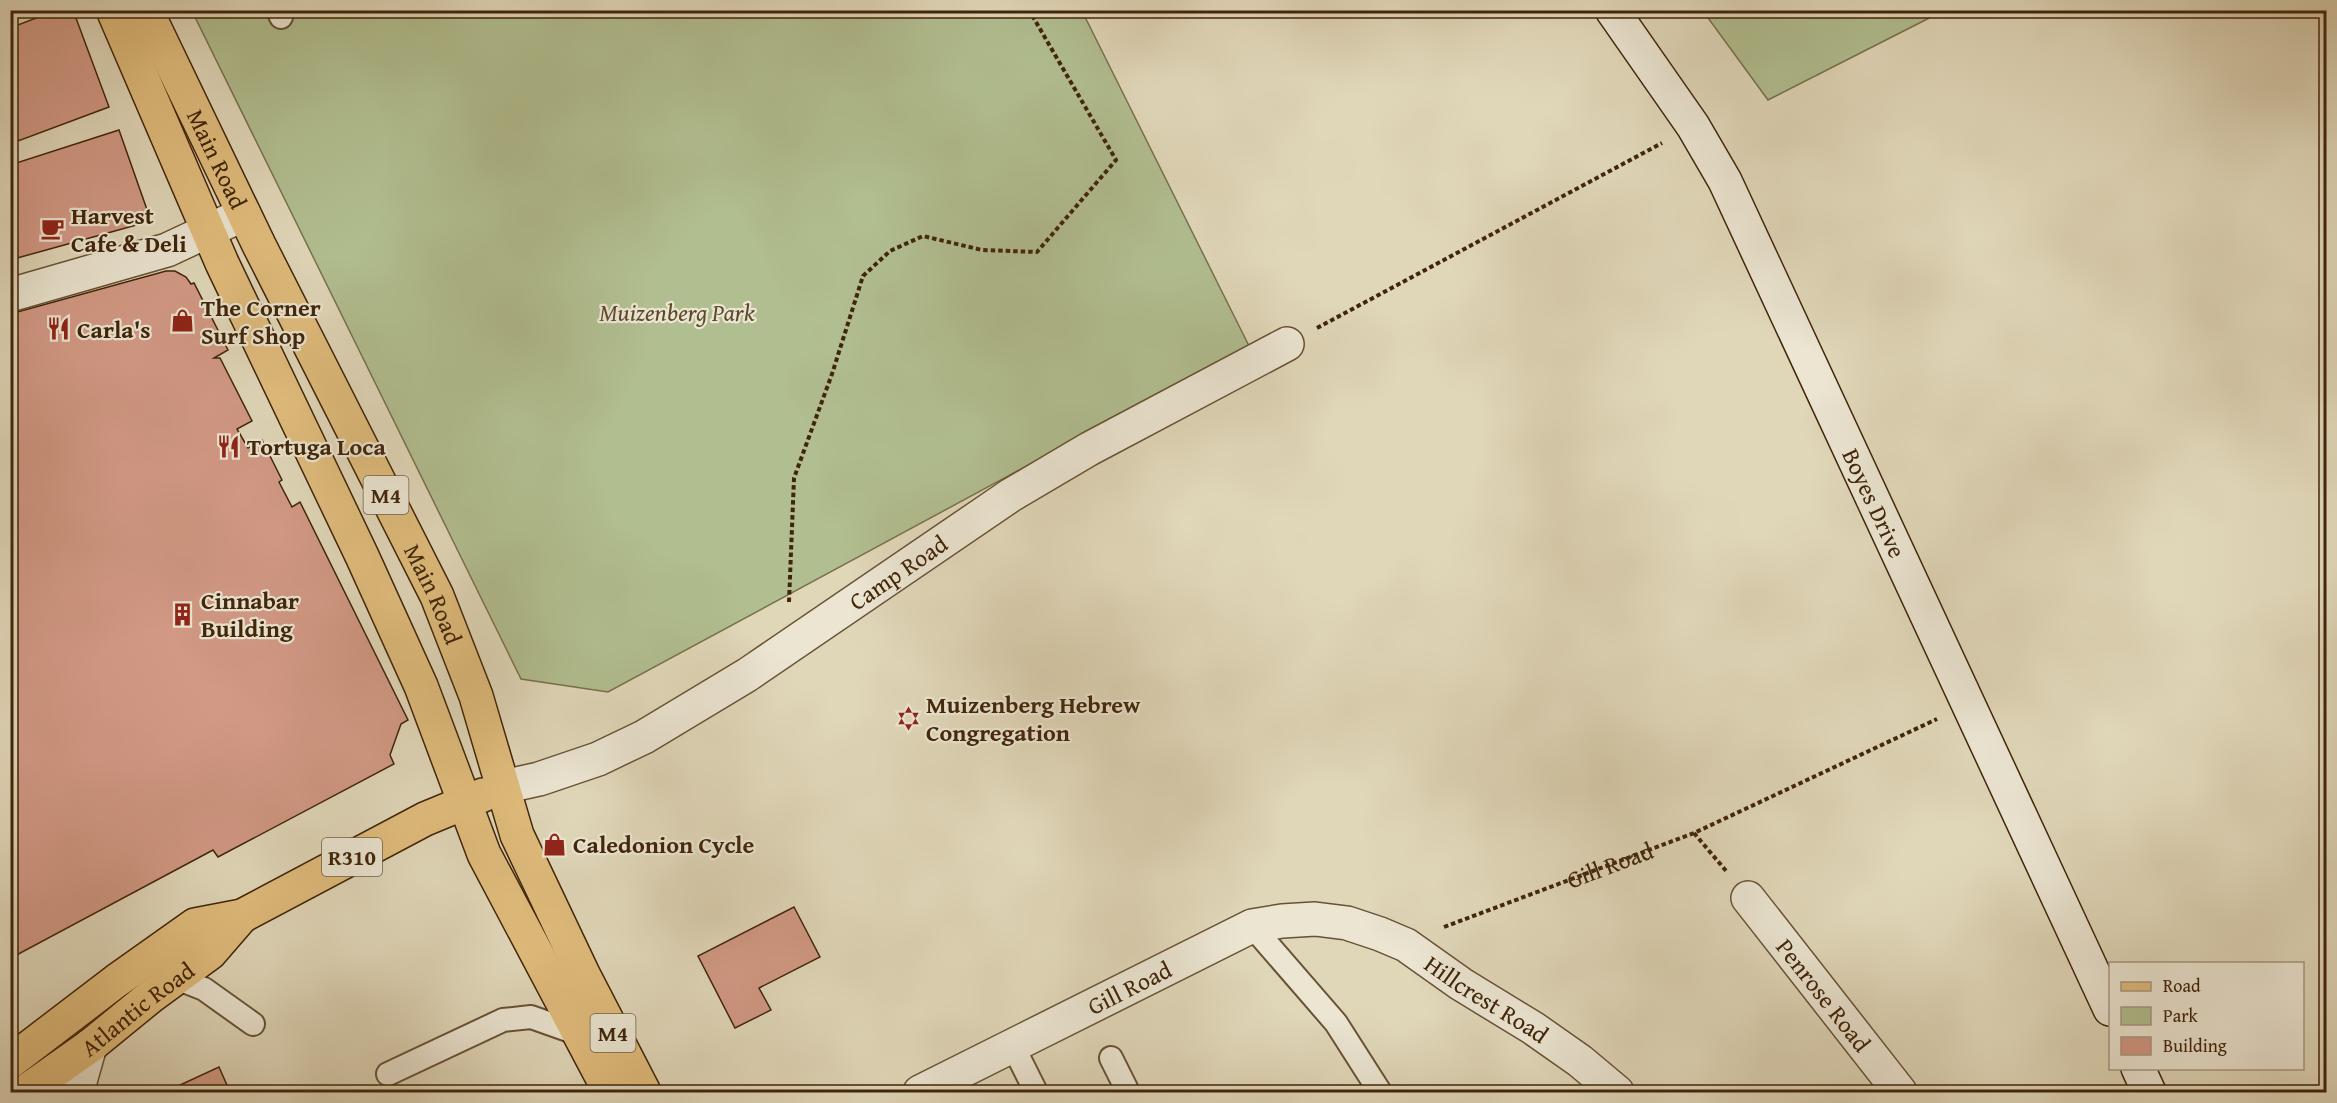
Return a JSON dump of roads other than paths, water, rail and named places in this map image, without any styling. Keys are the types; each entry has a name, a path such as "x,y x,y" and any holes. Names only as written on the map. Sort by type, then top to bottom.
{"main road":[{"name":"Main Road","path":"113,10 208,231 421,686 484,854 610,1092"},
{"name":"Main Road","path":"146,10 244,214 437,596 476,696 517,835 583,974 644,1092"},
{"name":"Atlantic Road","path":"10,1062 116,981 195,925 242,916 425,819 503,787"},
{"name":"Atlantic Road","path":"26,1092 90,1046 210,953 242,916"}],"street":[{"name":"Boyes Drive","path":"1611,10 1693,126 1725,181 2109,1007"},
{"path":"10,295 166,250 244,214"},
{"name":"Camp Road","path":"503,787 538,779 598,759 644,737 747,675 1011,495 1089,449 1287,344"},
{"name":"Penrose Road","path":"1748,898 1900,1092"},
{"name":"Gill Road","path":"920,1092 1252,926 1282,921 1315,920 1347,923"},
{"name":"Hillcrest Road","path":"1347,923 1406,945 1461,984 1533,1028 1580,1061 1617,1092"},
{"path":"77,1092 90,1046"},
{"path":"2139,1070 2149,1092"}],"lane":[{"path":"1252,926 1336,1023 1380,1092"},
{"path":"176,978 204,989 253,1024"},
{"path":"388,1074 503,1020 531,1017 579,1035"},
{"path":"1013,1046 1036,1092"},
{"path":"1111,1058 1128,1092"}],"place":[{"name":"Harvest Cafe & Deli","path":"53,229"},
{"name":"The Corner Surf Shop","path":"183,321"},
{"name":"Carla's","path":"59,329"},
{"name":"Tortuga Loca","path":"229,446"},
{"name":"Cinnabar Building","path":"183,614"},
{"name":"Muizenberg Hebrew Congregation","path":"908,718"},
{"name":"Caledonion Cycle","path":"555,844"}],"park label":[{"name":"Muizenberg Park","path":"677,312"}]}
